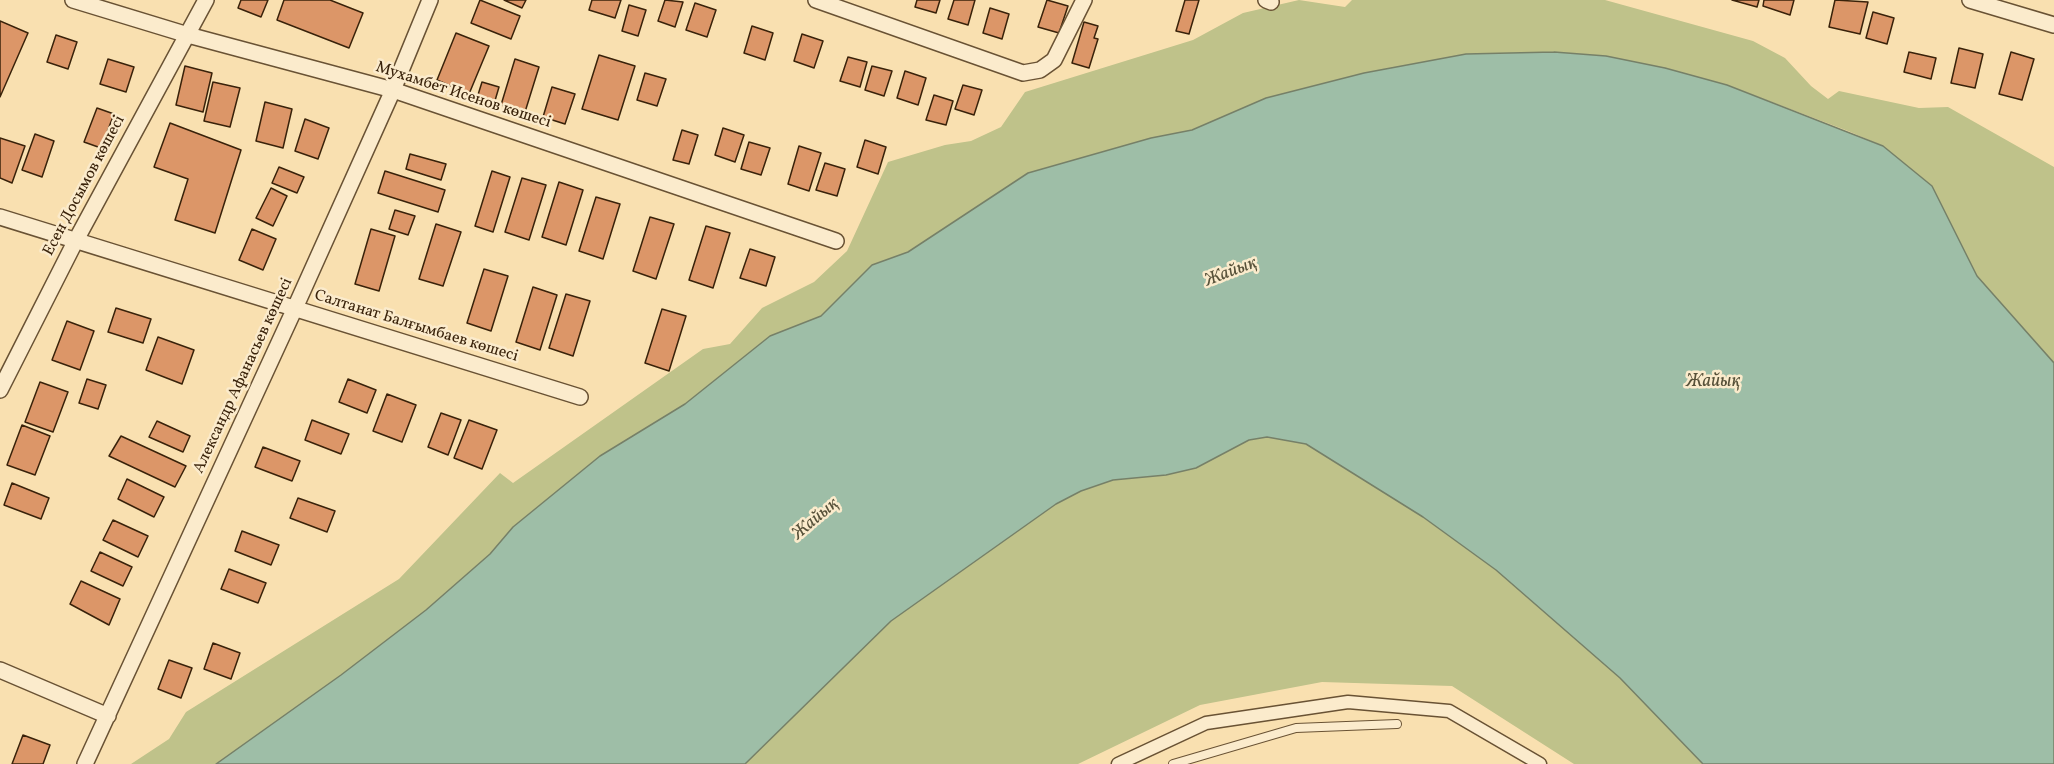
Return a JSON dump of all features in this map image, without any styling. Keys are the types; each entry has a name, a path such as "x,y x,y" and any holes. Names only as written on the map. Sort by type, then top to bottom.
{"street":[{"name":"Мухамбет Исенов көшесі","path":"74,0 188,35 393,90 836,240"},
{"name":"Есен Досымов көшесі","path":"0,390 75,242 206,0"},
{"name":"Александр Афанасьев көшесі","path":"85,764 295,308 393,90 429,0"},
{"path":"816,0 1023,73 1040,70 1054,60 1084,0"},
{"path":"1970,0 2054,25"},
{"name":"Салтанат Балғымбаев көшесі","path":"0,217 580,397"},
{"path":"0,670 108,716"},
{"path":"1118,764 1206,723 1348,702 1449,711 1540,764"}],"lane":[{"path":"1173,764 1296,728 1397,724"}],"green space":[{"path":"1299,0 1345,7 1352,0 1605,0 1753,41 1785,58 1811,86 1828,99 1839,91 1919,108 1948,107 2054,167 2054,363 1977,276 1932,186 1883,146 1848,131 1727,85 1665,68 1606,56 1554,52 1466,54 1364,73 1266,98 1192,130 1151,138 1028,173 908,252 872,265 821,316 770,336 685,404 600,456 513,527 490,554 426,610 341,675 216,764 131,764 169,739 186,712 399,579 500,473 513,483 703,349 730,344 762,308 814,282 847,251 888,162 945,145 971,141 1001,127 1025,92 1193,40 1243,13"},
{"path":"1267,437 1306,444 1423,517 1496,570 1620,678 1703,764 1574,764 1452,686 1322,682 1200,705 1078,764 745,764 891,621 1056,504 1081,491 1113,480 1166,475 1249,440"}],"water":[{"name":"Жайық","path":"1554,52 1606,56 1665,68 1727,85 1883,146 1932,186 1977,276 2054,363 2054,764 1703,764 1620,678 1496,570 1423,517 1306,444 1267,437 1249,440 1196,468 1166,475 1113,480 1081,491 1056,504 891,621 745,764 216,764 341,675 426,610 490,554 513,527 600,456 685,404 770,336 821,316 872,265 908,252 1028,173 1151,138 1192,130 1266,98 1364,73 1466,54"}],"building":[{"path":"241,0 268,0 261,17 238,8"},
{"path":"284,0 330,0 363,13 349,48 277,20"},
{"path":"480,0 520,16 511,39 471,23"},
{"path":"504,0 526,0 522,8"},
{"path":"592,0 621,0 615,18 589,10"},
{"path":"665,0 683,2 675,27 658,21"},
{"path":"917,0 940,0 936,13 915,7"},
{"path":"954,0 975,0 968,25 948,19"},
{"path":"1047,0 1068,6 1059,33 1038,27"},
{"path":"1185,0 1199,0 1189,34 1176,31"},
{"path":"1732,0 1759,0 1757,7"},
{"path":"1764,0 1794,0 1790,15 1763,6"},
{"path":"1835,0 1868,2 1860,34 1829,27"},
{"path":"695,3 716,10 707,37 686,30"},
{"path":"629,5 646,10 638,36 622,31"},
{"path":"990,8 1009,14 1002,39 983,33"},
{"path":"1873,12 1894,18 1887,44 1866,38"},
{"path":"0,21 28,33 0,97"},
{"path":"1084,22 1098,26 1094,38 1098,39 1089,68 1072,63"},
{"path":"752,26 773,33 765,60 744,53"},
{"path":"456,33 489,46 469,94 437,80"},
{"path":"802,34 823,41 814,68 794,61"},
{"path":"56,35 77,42 68,69 47,62"},
{"path":"1959,48 1983,54 1975,88 1951,83"},
{"path":"1909,52 1936,58 1931,79 1904,72"},
{"path":"2011,52 2034,59 2022,100 1999,94"},
{"path":"599,55 635,66 618,120 582,109"},
{"path":"848,57 867,62 860,87 840,81"},
{"path":"108,59 134,67 126,92 100,84"},
{"path":"515,59 539,67 525,112 501,105"},
{"path":"185,66 212,73 203,112 176,105"},
{"path":"872,66 892,71 884,96 865,90"},
{"path":"905,71 926,78 918,105 897,98"},
{"path":"645,73 666,79 657,106 637,100"},
{"path":"213,82 240,88 230,127 204,121"},
{"path":"482,82 499,87 494,104 477,98"},
{"path":"963,85 982,90 974,115 955,109"},
{"path":"552,87 575,94 565,124 543,117"},
{"path":"934,95 953,101 946,125 926,120"},
{"path":"265,102 292,109 283,148 256,141"},
{"path":"97,108 114,114 101,148 84,142"},
{"path":"305,119 329,128 318,159 295,151"},
{"path":"170,123 241,150 215,233 175,220 188,179 154,167"},
{"path":"723,128 744,135 735,162 715,155"},
{"path":"682,130 698,135 689,164 673,160"},
{"path":"35,134 54,141 42,177 22,170"},
{"path":"0,138 25,146 12,183 0,178"},
{"path":"865,140 886,147 878,174 857,167"},
{"path":"749,142 770,148 761,175 741,169"},
{"path":"799,146 821,153 809,191 788,184"},
{"path":"410,154 446,164 441,180 406,169"},
{"path":"825,163 845,169 837,196 816,190"},
{"path":"279,167 304,177 297,193 272,183"},
{"path":"385,171 445,190 438,212 378,193"},
{"path":"492,171 510,177 493,232 475,226"},
{"path":"522,178 546,185 529,240 505,232"},
{"path":"559,182 583,190 566,245 542,237"},
{"path":"271,188 287,196 273,226 256,218"},
{"path":"596,197 620,204 603,259 579,251"},
{"path":"395,210 415,216 408,235 389,229"},
{"path":"650,217 674,224 656,279 633,271"},
{"path":"436,224 461,232 443,286 419,279"},
{"path":"706,226 730,233 713,288 689,280"},
{"path":"252,229 276,239 263,270 239,260"},
{"path":"371,229 395,236 379,291 355,284"},
{"path":"750,249 775,257 766,286 740,278"},
{"path":"484,269 508,276 491,331 467,323"},
{"path":"533,287 557,295 540,350 516,342"},
{"path":"566,294 590,301 573,356 549,348"},
{"path":"116,308 151,319 143,343 108,332"},
{"path":"662,309 686,316 669,371 645,363"},
{"path":"67,321 94,331 80,370 52,360"},
{"path":"158,337 194,350 182,384 146,370"},
{"path":"87,379 106,385 98,409 79,403"},
{"path":"348,379 376,390 367,413 339,402"},
{"path":"40,382 68,392 53,432 25,422"},
{"path":"387,394 416,405 402,442 373,431"},
{"path":"441,413 461,420 448,455 428,447"},
{"path":"312,420 349,434 341,454 305,440"},
{"path":"469,420 497,430 482,469 454,458"},
{"path":"157,421 190,436 183,452 149,437"},
{"path":"22,425 50,436 35,475 7,465"},
{"path":"121,436 186,466 175,487 109,456"},
{"path":"263,447 300,461 292,481 255,467"},
{"path":"127,479 164,497 154,517 118,499"},
{"path":"12,483 49,498 41,519 4,505"},
{"path":"298,498 335,511 327,532 290,518"},
{"path":"113,520 148,536 138,557 103,540"},
{"path":"242,531 279,545 271,565 235,551"},
{"path":"100,552 132,567 123,586 91,571"},
{"path":"229,569 266,583 258,603 221,589"},
{"path":"81,581 120,599 109,625 70,604"},
{"path":"213,643 240,653 231,679 204,669"},
{"path":"169,660 192,668 181,698 158,689"},
{"path":"23,735 50,745 43,764 12,764"}]}
